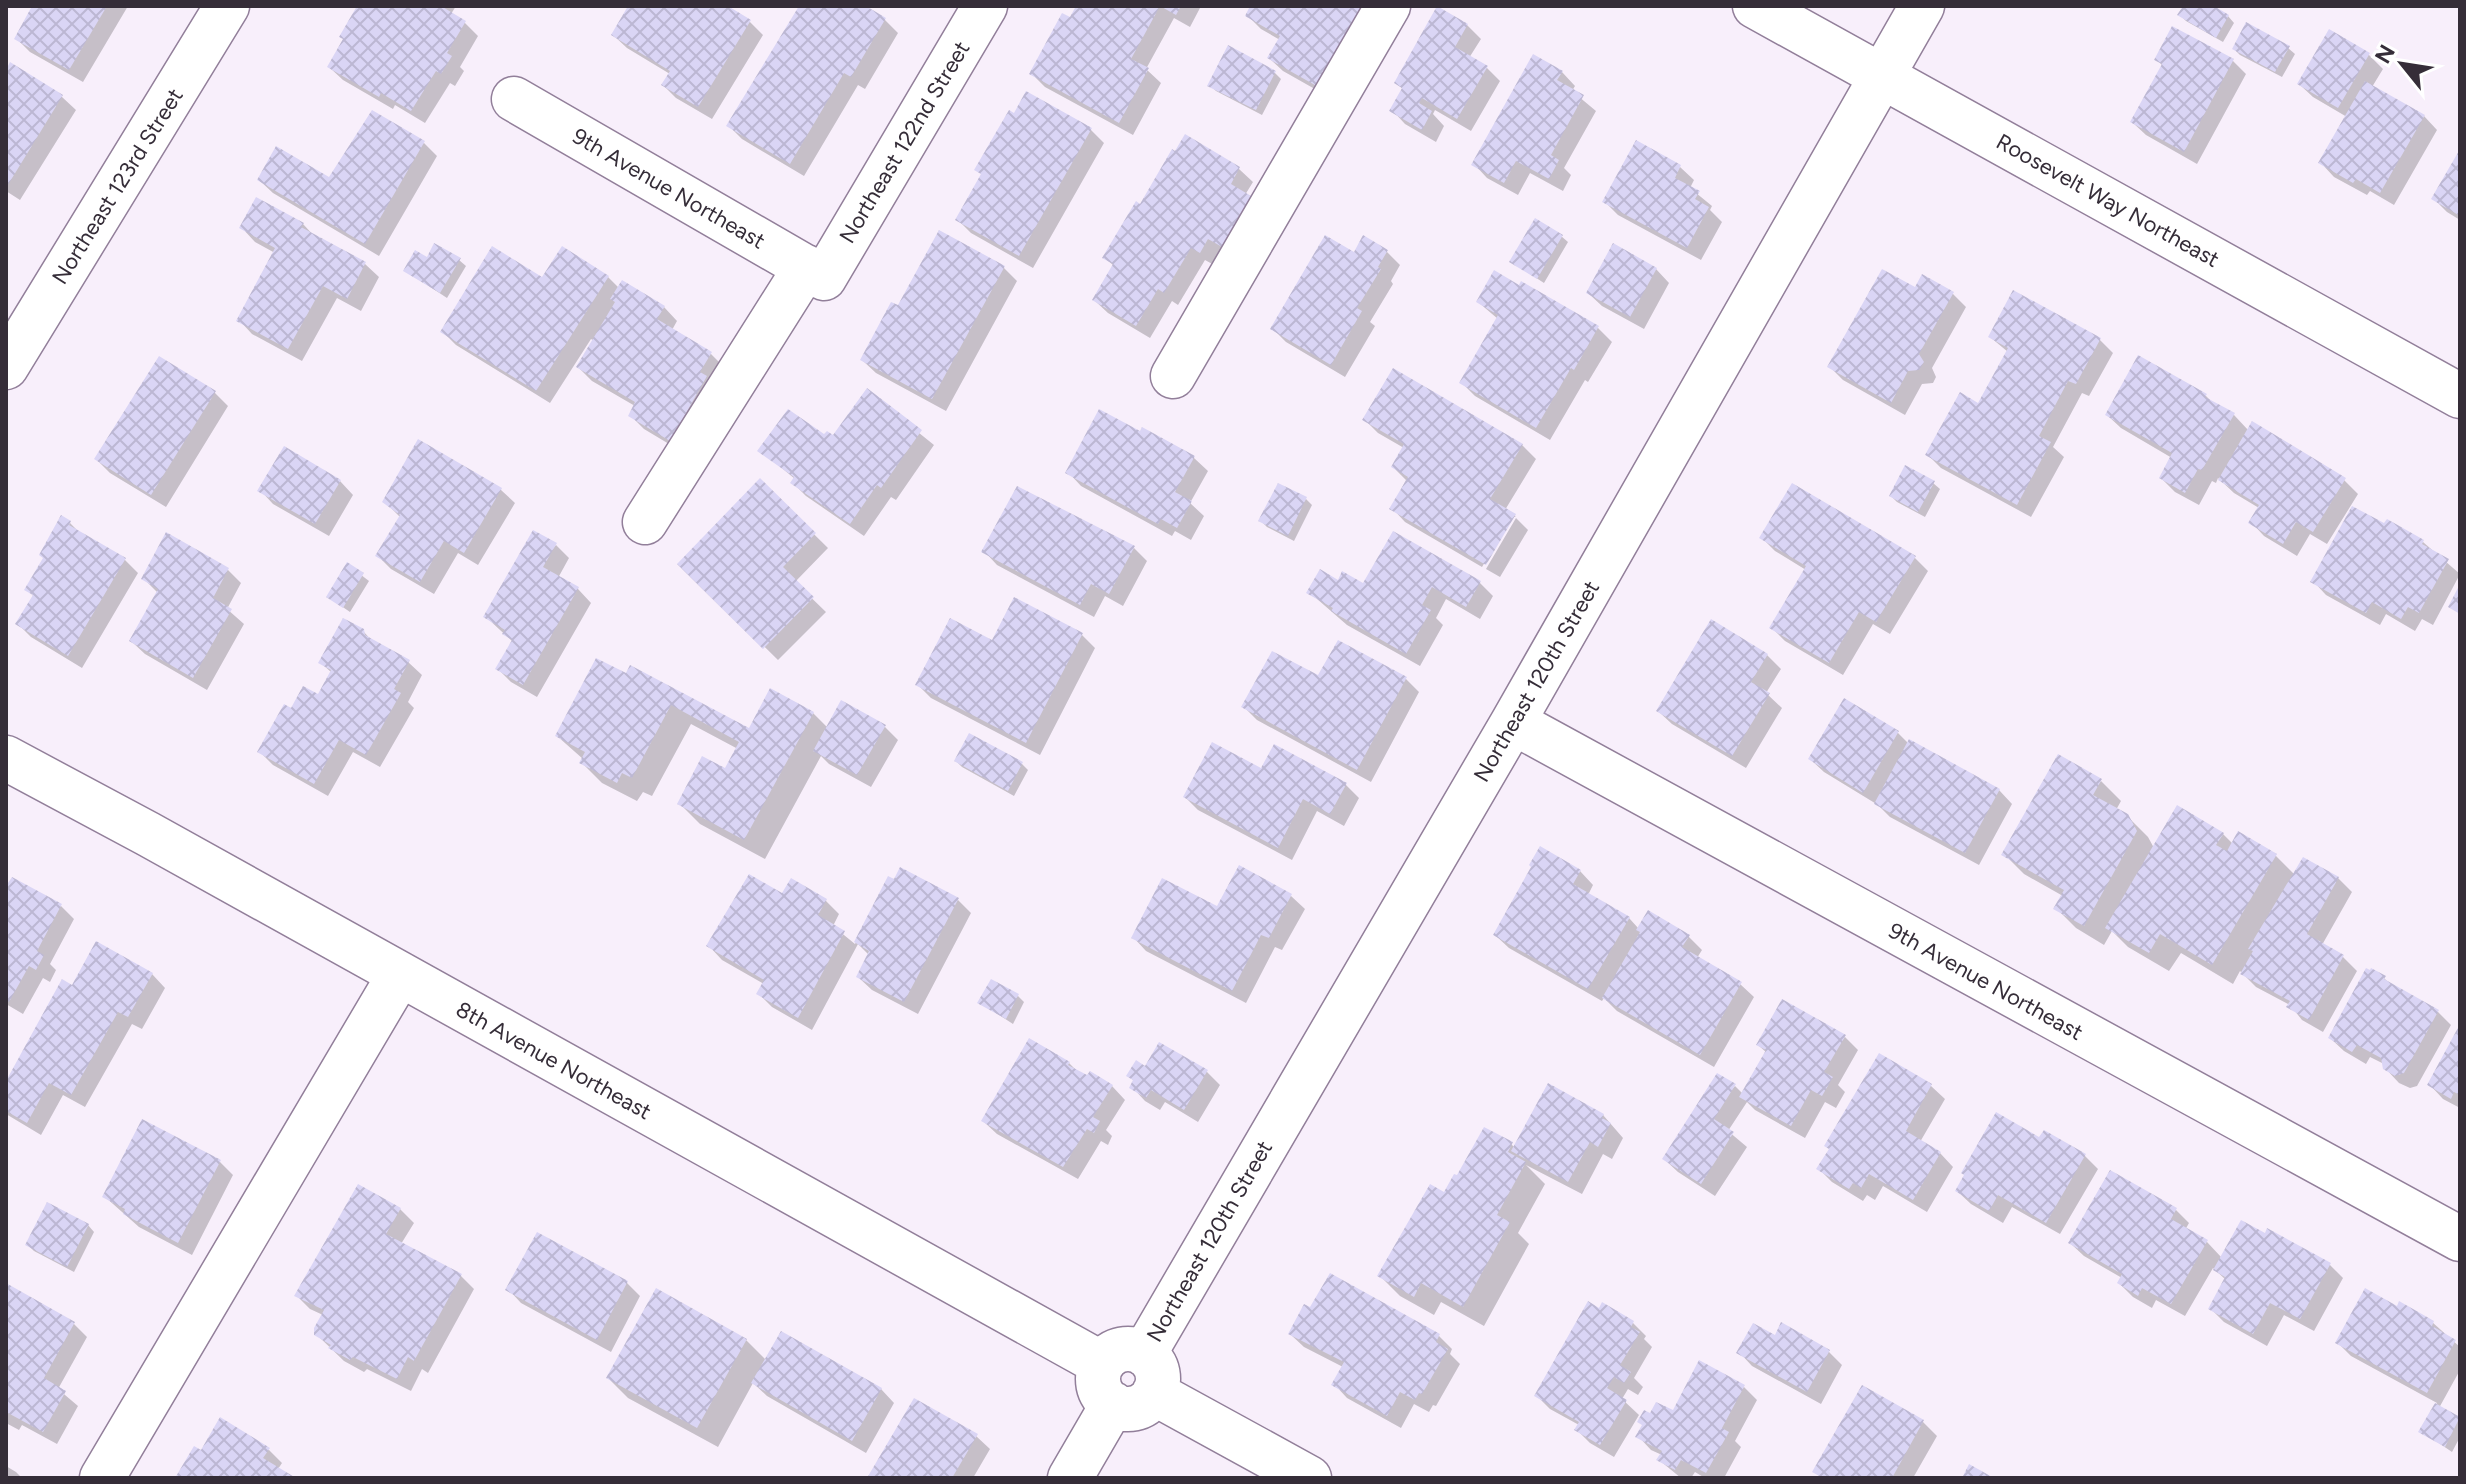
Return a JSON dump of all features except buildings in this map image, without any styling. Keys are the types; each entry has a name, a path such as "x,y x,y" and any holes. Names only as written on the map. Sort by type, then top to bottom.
{"street":[{"name":"Northeast 123rd Street","path":"6,367 227,6"},
{"name":"Northeast 122nd Street","path":"645,522 815,272 985,6"},
{"path":"1173,376 1388,6"},
{"name":"Roosevelt Way Northeast","path":"1755,6 2460,396"},
{"name":"Northeast 120th Street","path":"1149,1373 1513,722 1922,6"},
{"name":"9th Avenue Northeast","path":"514,99 815,272"},
{"name":"9th Avenue Northeast","path":"1513,722 2460,1239"},
{"name":"8th Avenue Northeast","path":"6,758 400,974 1107,1384"},
{"path":"102,1478 400,974"},
{"path":"1070,1478 1107,1384 1115,1352 1124,1349 1149,1373 1309,1478"}]}
